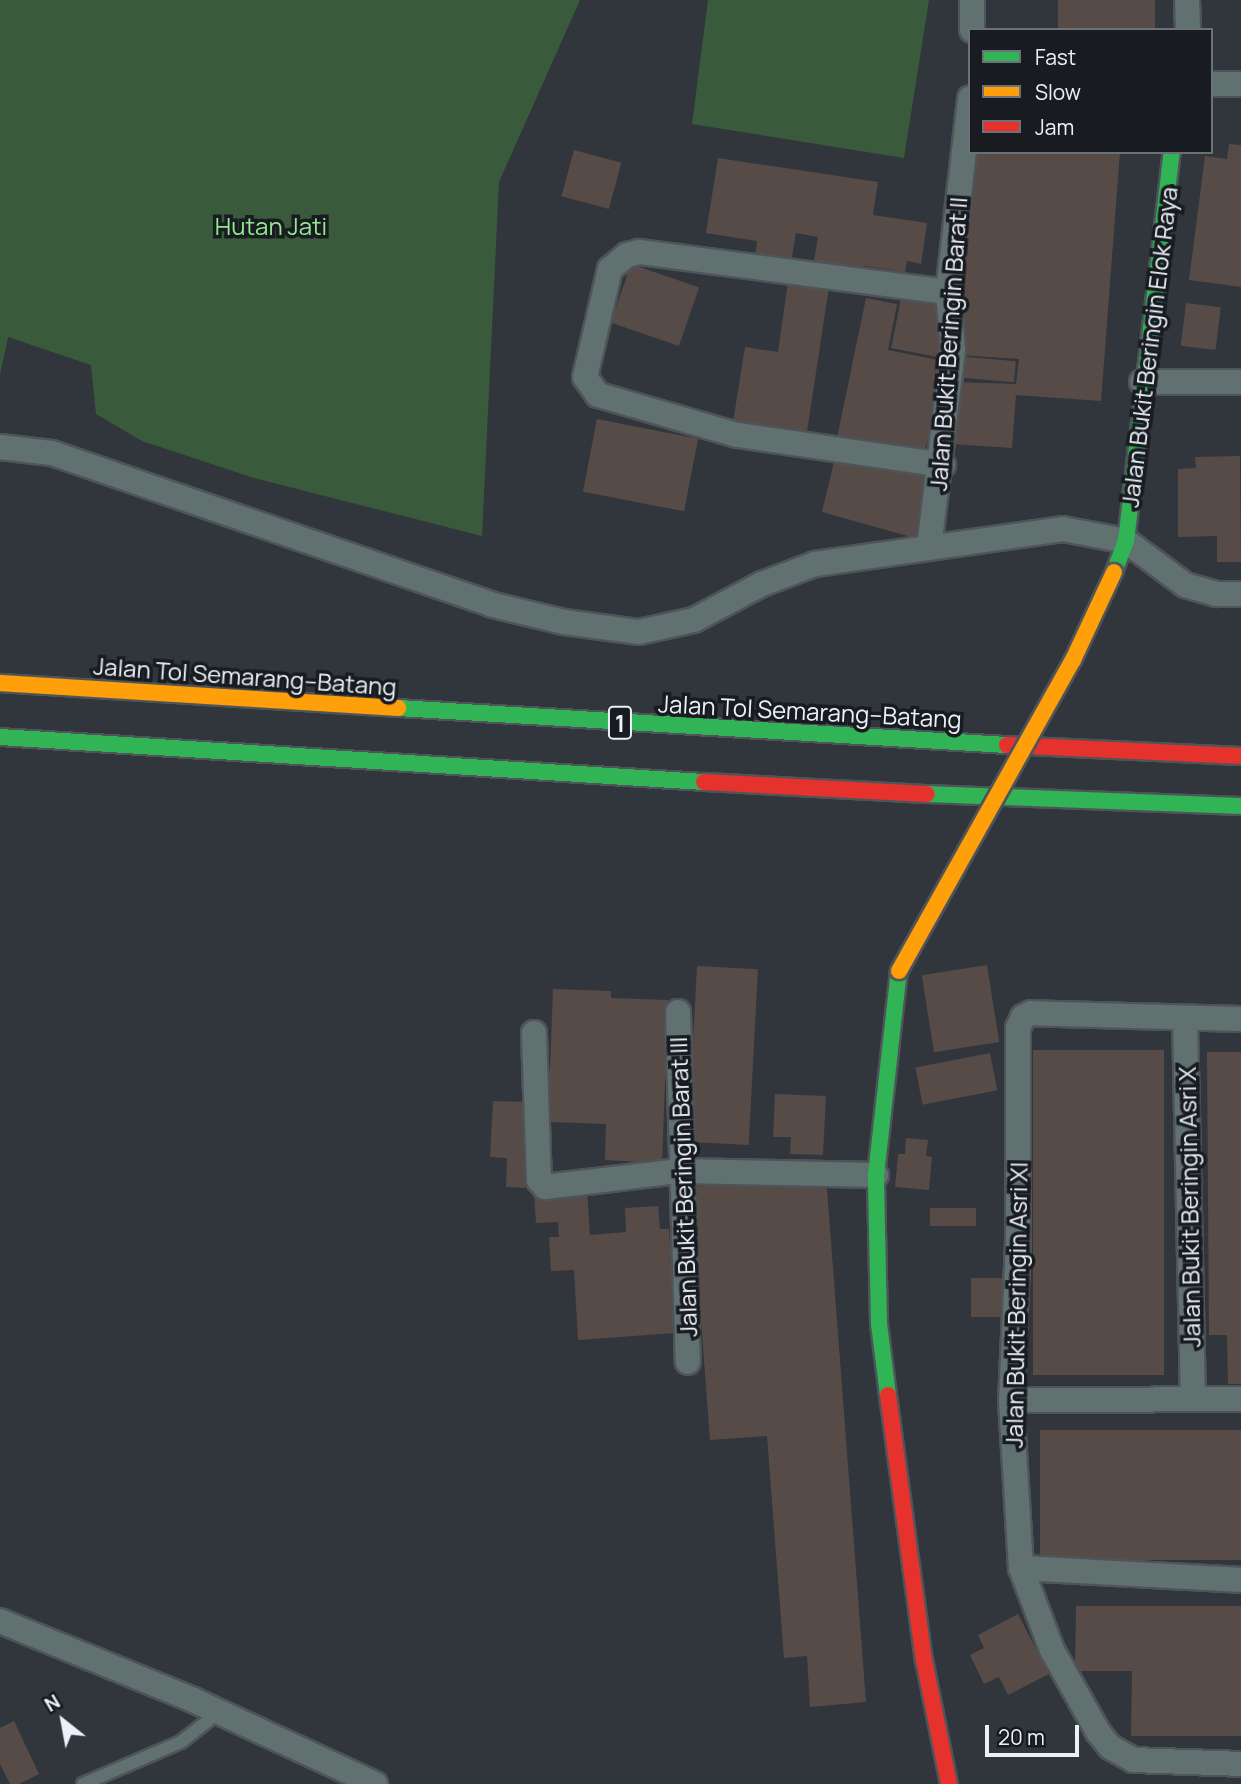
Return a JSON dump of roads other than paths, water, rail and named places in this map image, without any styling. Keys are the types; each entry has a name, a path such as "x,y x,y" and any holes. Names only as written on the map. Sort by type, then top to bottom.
{"main road":[{"name":"Jalan Bukit Beringin Elok Raya","path":"876,1175 899,971 970,853 1073,660 1126,541 1142,382 1172,154"},
{"name":"Jalan Tol Semarang–Batang","path":"0,682 860,738 1241,756"},
{"name":"1","path":"0,737 867,792 1241,806"},
{"path":"876,1175 879,1324 923,1660 949,1784"}],"street":[{"path":"972,0 972,28"},
{"path":"1187,0 1188,28"},
{"path":"1213,84 1241,84"},
{"name":"Jalan Bukit Beringin Barat II","path":"929,548 943,465 953,349 948,292 968,116"},
{"path":"943,465 737,435 598,395 585,377 610,269 627,255 639,252 948,292"},
{"path":"1142,382 1241,383"},
{"path":"0,447 52,453 493,605 564,622 639,632 694,620 762,584 815,564 1063,529 1126,541 1185,586 1241,594"},
{"name":"Jalan Bukit Beringin Barat III","path":"678,1012 680,1171 688,1362"},
{"name":"Jalan Bukit Beringin Asri XI","path":"1185,1019 1031,1013 1018,1028 1018,1242 1011,1400 1021,1568 1052,1650 1098,1732 1110,1747 1133,1760 1241,1764"},
{"path":"1185,1019 1241,1018"},
{"name":"Jalan Bukit Beringin Asri X","path":"1185,1019 1193,1396"},
{"path":"534,1033 541,1183 680,1171 876,1175"},
{"path":"1011,1400 1193,1396 1241,1399"},
{"path":"1021,1568 1241,1580"},
{"path":"0,1621 219,1711 375,1784"}],"lane":[{"path":"83,1784 181,1742 219,1711"}],"park label":[{"name":"Hutan Jati","path":"271,226"}]}
